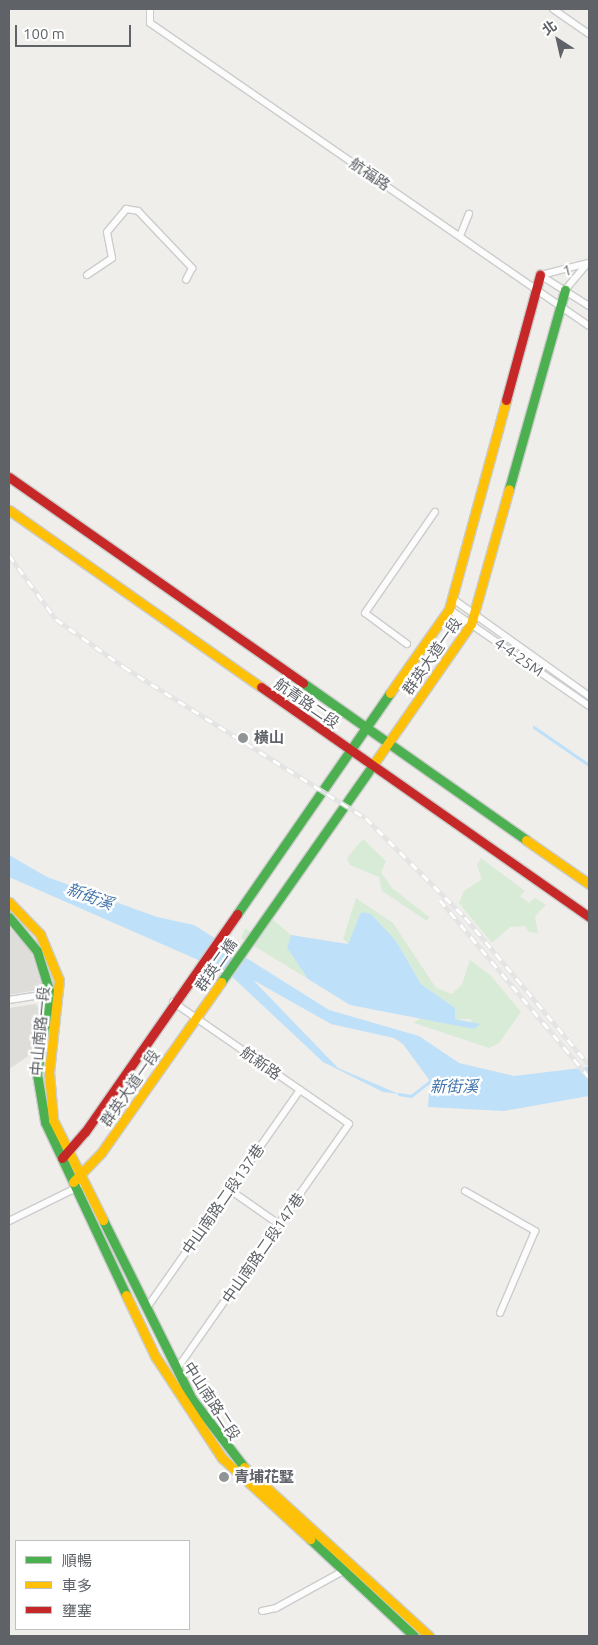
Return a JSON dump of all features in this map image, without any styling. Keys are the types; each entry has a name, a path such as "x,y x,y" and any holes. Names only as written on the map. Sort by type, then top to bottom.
{"street":[{"name":"航福路","path":"150,9 150,23 589,326"},
{"path":"553,9 589,34"},
{"path":"87,274 112,258 107,232 126,209 138,211 192,268 186,280"},
{"path":"460,236 469,214"},
{"name":"1","path":"540,275 588,262"},
{"name":"1","path":"565,290 588,262"},
{"path":"540,275 589,306"},
{"name":"群英大道一段","path":"227,923 366,729 449,609 534,287 540,275"},
{"name":"群英大道一段","path":"251,939 473,620 559,304 565,290"},
{"name":"航青路二段","path":"9,477 386,744 589,884"},
{"name":"航青路二段","path":"9,510 589,917"},
{"path":"407,644 364,613 436,512"},
{"name":"4-4-25M","path":"453,599 473,620 589,706"},
{"name":"4-4-25M","path":"449,609 473,620 589,696"},
{"name":"中山南路一段","path":"9,902 40,934 59,980 54,993 49,1072 49,1121"},
{"name":"中山南路一段","path":"9,917 37,951 54,993"},
{"name":"群英二橋","path":"182,989 227,923"},
{"name":"群英二橋","path":"205,1006 251,939"},
{"name":"群英大道一段","path":"62,1158 85,1132 182,989"},
{"path":"9,1000 54,993"},
{"name":"航新路","path":"172,1002 349,1124"},
{"name":"群英大道一段","path":"79,1174 101,1153 205,1006"},
{"name":"中山南路二段137巷","path":"146,1309 300,1090"},
{"name":"中山南路二段","path":"49,1121 68,1150 79,1174 78,1185 154,1356 210,1441 252,1488 414,1636"},
{"name":"中山南路二段","path":"49,1121 62,1158 146,1309 176,1370 228,1451 429,1636"},
{"name":"中山南路二段147巷","path":"176,1370 280,1225 349,1124"},
{"path":"9,1220 78,1185"},
{"path":"230,1190 280,1225"},
{"path":"465,1191 535,1231 500,1313"},
{"path":"262,1611 276,1608 343,1571"}],"shaded area":[{"path":"9,927 31,951 43,989 9,995"},
{"path":"36,1004 43,1016 36,1051 9,1069 9,1008"}],"green space":[{"path":"363,839 386,861 381,872 392,888 429,917 427,921 382,891 379,877 350,865 347,858"},
{"path":"481,858 525,891 520,896 529,903 535,898 546,905 535,916 538,933 529,932 525,926 510,927 492,943 459,903 464,891 482,879 477,865"},
{"path":"356,898 393,923 436,988 452,994 462,984 470,960 490,975 521,1012 499,1043 489,1048 414,1023 421,1017 474,1029 471,1019 455,1019 455,1008 421,984 396,941 361,912 348,944 343,939"},
{"path":"270,917 291,935 287,948 308,979 241,938 245,928 253,934"}],"water":[{"name":"新街溪","path":"9,855 47,877 157,917 194,925 329,1010 419,1036 459,1063 514,1076 589,1067 589,1096 504,1111 428,1107 430,1081 403,1044 394,1038 331,1024 253,980 338,1068 399,1094 383,1092 323,1062 228,973 9,877"},
{"path":"361,912 371,914 396,941 421,984 455,1008 455,1019 480,1024 474,1029 350,1005 308,979 287,948 291,935 348,944"}],"waterway":[{"path":"534,727 589,765"},
{"path":"399,1094 411,1096 430,1081"}],"railway":[{"path":"9,555 56,619 124,667 366,818 465,917 589,1065"},
{"path":"440,900 589,1077"}],"traffic: fast":[{"path":"509,489 565,290"},
{"path":"303,683 526,840"},
{"path":"237,914 390,693"},
{"path":"221,982 375,762"},
{"path":"9,917 37,951 50,993 37,1074 45,1122 126,1295"},
{"path":"103,1220 192,1399 244,1467"},
{"path":"310,1539 414,1636"}],"traffic: slow":[{"path":"390,693 449,609 506,400"},
{"path":"375,762 471,624 509,489"},
{"path":"9,510 261,687"},
{"path":"526,840 589,884"},
{"path":"9,902 40,934 59,980 49,1072 53,1120 103,1220"},
{"path":"73,1182 101,1153 221,982"},
{"path":"126,1295 155,1356 222,1458 310,1539"},
{"path":"244,1467 429,1636"}],"traffic: jam":[{"path":"506,400 540,275"},
{"path":"9,477 303,683"},
{"path":"261,687 589,917"},
{"path":"62,1158 85,1132 237,914"}],"place":[{"name":"橫山","path":"243,738"},
{"name":"青埔花墅","path":"224,1477"}]}
